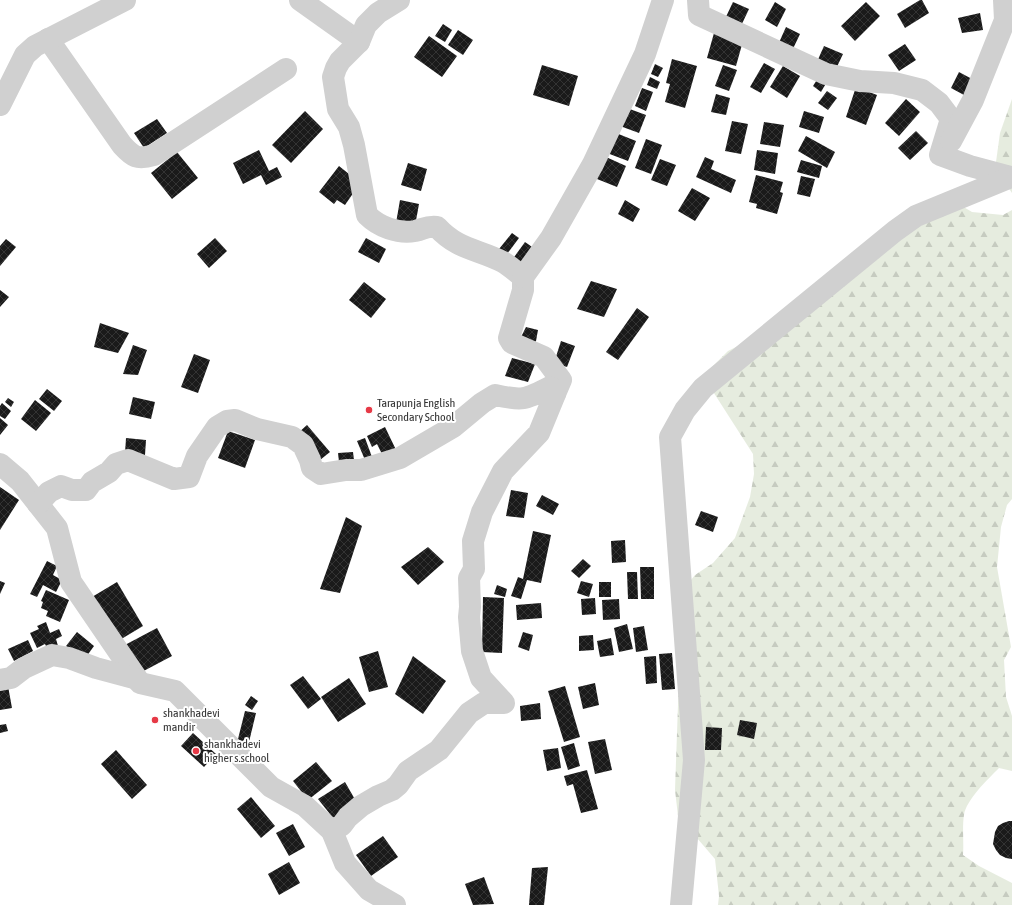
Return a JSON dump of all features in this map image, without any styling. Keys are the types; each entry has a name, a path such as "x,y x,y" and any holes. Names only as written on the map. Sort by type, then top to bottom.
{"street":[{"path":"0,105 25,55 35,46 125,0"},
{"path":"300,0 359,42"},
{"path":"399,0 378,13 366,25 359,42 340,61 336,68 334,77 338,109 349,128 354,145 367,215 374,221 395,231 415,231 428,226 437,227 446,237 467,248 502,262 523,277"},
{"path":"332,831 342,825 361,806 392,790 398,785 408,771 439,750 469,713 484,703 504,703 481,678 472,651 469,617 469,578 474,569 473,540 482,512 503,471 538,433 561,380 544,357 512,344 509,338 523,290 523,277 551,238 593,164 645,54 663,0"},
{"path":"698,0 699,15 826,74 860,81 894,83 922,90 939,103 951,119 940,155"},
{"path":"940,155 951,143 973,100 1005,20 1004,0"},
{"path":"48,39 122,145 130,153 137,157 143,158 154,155 286,69"},
{"path":"940,155 970,166 1012,175"},
{"path":"681,905 694,760 670,437 685,410 703,388 895,231 916,216 1012,175"},
{"path":"38,504 49,492 61,486 72,490 86,490 92,482 109,472 116,464 128,460 174,479 189,477 197,456 217,427 227,421 235,420 257,430 292,437 303,445 312,468 321,474 346,470 361,470 400,458 453,427 494,395 524,399 550,388 555,394"},
{"path":"0,464 20,481 57,528 71,582 137,679 140,682 175,691 271,787 305,806 332,831 345,863 369,890 395,905"},
{"path":"0,680 11,678 24,668 52,655 69,658 96,668 137,679"}],"green space":[{"path":"1012,99 1012,193 1001,177 996,162 1000,133"},
{"path":"962,206 972,212 1003,215 1012,210 1012,499 1007,505 1001,527 997,567 1011,647 1004,660 1006,697 1012,716 1012,771 999,768 973,796 966,809 963,820 963,855 979,866 1012,883 1012,905 718,905 719,896 715,859 678,816 675,790 682,591 695,575 713,563 735,538 750,497 754,474 753,454 712,390 709,370 728,351 744,343 894,223"}],"building":[{"path":"922,0 929,13 905,28 897,14"},
{"path":"733,2 749,9 740,28 724,21"},
{"path":"775,2 786,9 777,27 765,20"},
{"path":"866,2 880,16 855,41 841,26"},
{"path":"980,13 983,30 962,33 958,18"},
{"path":"443,24 452,30 445,42 435,36"},
{"path":"786,27 800,34 791,53 777,47"},
{"path":"458,30 473,40 463,55 448,45"},
{"path":"714,33 743,41 736,66 707,58"},
{"path":"429,36 457,56 442,77 414,57"},
{"path":"905,44 916,60 899,71 888,55"},
{"path":"824,46 843,54 834,73 816,64"},
{"path":"672,59 697,66 685,108 665,102 670,84 666,83"},
{"path":"764,63 775,69 761,93 750,87"},
{"path":"655,64 663,68 658,77 651,74"},
{"path":"542,65 578,76 569,106 533,95"},
{"path":"723,65 737,70 729,91 715,86"},
{"path":"783,66 800,76 787,98 770,87"},
{"path":"959,72 972,79 964,95 951,88"},
{"path":"820,75 828,80 821,92 813,86"},
{"path":"650,77 660,82 657,89 647,85"},
{"path":"856,87 877,95 866,125 846,117"},
{"path":"642,88 653,92 646,111 635,106"},
{"path":"827,91 837,98 828,110 818,103"},
{"path":"716,94 730,98 726,115 711,112"},
{"path":"906,99 920,112 899,136 885,123"},
{"path":"627,108 646,115 639,133 620,126"},
{"path":"305,111 323,129 291,163 272,145"},
{"path":"804,111 824,117 819,133 799,127"},
{"path":"157,119 167,133 144,148 134,133"},
{"path":"732,121 748,124 741,154 725,151"},
{"path":"764,122 784,125 780,147 760,144"},
{"path":"916,131 928,143 910,160 898,148"},
{"path":"616,133 636,141 628,161 607,153"},
{"path":"806,136 835,152 827,168 798,151"},
{"path":"646,139 662,145 651,174 635,168"},
{"path":"259,150 269,171 277,167 282,177 266,185 261,175 243,184 233,163"},
{"path":"757,150 778,153 775,174 754,170"},
{"path":"177,152 198,178 172,199 151,173"},
{"path":"606,157 626,166 617,187 597,179"},
{"path":"705,157 714,161 711,169 736,180 731,193 696,177"},
{"path":"660,159 676,165 667,186 651,180"},
{"path":"801,160 822,166 819,178 797,172"},
{"path":"408,163 427,169 421,191 401,185"},
{"path":"339,166 354,178 356,189 345,205 337,200 334,204 319,192"},
{"path":"756,175 783,182 780,192 783,193 777,214 756,208 757,204 749,202"},
{"path":"801,176 815,179 810,197 797,194"},
{"path":"692,188 710,198 695,221 678,211"},
{"path":"400,200 419,204 415,226 396,223"},
{"path":"625,200 640,209 633,222 618,214"},
{"path":"512,233 519,238 507,254 499,249"},
{"path":"215,238 227,251 209,268 197,254"},
{"path":"366,238 386,249 379,263 358,252"},
{"path":"6,239 16,247 0,266 0,246"},
{"path":"525,242 535,249 522,267 512,260"},
{"path":"591,281 617,289 604,317 577,309"},
{"path":"364,282 386,299 371,318 349,300"},
{"path":"0,290 9,297 0,307"},
{"path":"637,308 649,317 618,360 606,352"},
{"path":"100,323 129,333 118,353 94,347"},
{"path":"526,327 538,330 536,341 530,347 518,343"},
{"path":"561,341 575,346 567,367 554,363"},
{"path":"133,345 147,350 138,375 123,374"},
{"path":"194,354 210,360 198,393 181,387"},
{"path":"512,358 535,364 528,382 505,376"},
{"path":"47,389 62,401 54,411 39,399"},
{"path":"133,397 155,402 151,419 129,414"},
{"path":"8,398 14,402 11,407 5,402"},
{"path":"35,400 51,413 36,431 21,419"},
{"path":"2,403 11,411 5,419 0,416 0,406"},
{"path":"0,418 8,425 0,435"},
{"path":"307,425 330,452 320,460 297,434"},
{"path":"385,427 398,454 385,460 377,444 372,447 367,436"},
{"path":"228,431 255,440 245,468 218,458"},
{"path":"126,438 146,440 145,455 125,453"},
{"path":"365,438 372,457 365,460 357,441"},
{"path":"353,452 354,460 339,462 338,453"},
{"path":"0,487 19,500 0,530"},
{"path":"511,490 528,493 524,518 506,516"},
{"path":"542,495 559,504 553,515 536,506"},
{"path":"701,511 718,517 713,532 695,525"},
{"path":"346,517 362,526 340,593 320,589"},
{"path":"533,531 551,535 541,583 527,580 521,599 511,596 518,577 523,579"},
{"path":"625,540 626,562 612,563 611,541"},
{"path":"428,547 444,562 418,585 401,567"},
{"path":"583,559 591,566 579,578 571,571"},
{"path":"47,561 57,566 53,575 62,580 56,592 43,585 37,597 30,594"},
{"path":"640,567 654,567 654,599 641,599"},
{"path":"627,572 637,572 638,599 628,599"},
{"path":"0,581 5,583 0,594"},
{"path":"581,581 593,584 589,597 577,593"},
{"path":"117,582 143,626 118,641 92,597"},
{"path":"599,582 611,582 611,597 599,597"},
{"path":"497,585 507,589 505,597 494,594"},
{"path":"46,590 69,600 60,622 46,616 48,611 41,608 43,602 41,601"},
{"path":"483,597 504,598 502,653 482,652"},
{"path":"595,598 596,614 582,615 581,599"},
{"path":"619,599 620,619 603,620 602,600"},
{"path":"541,603 542,618 517,620 516,605"},
{"path":"46,622 50,633 59,629 62,636 56,639 58,646 48,650 45,644 37,648 30,633 39,629 37,626"},
{"path":"627,624 633,649 619,652 614,628"},
{"path":"644,626 648,650 636,652 633,628"},
{"path":"157,628 172,656 138,674 123,646"},
{"path":"77,632 94,646 84,660 66,646"},
{"path":"523,632 533,635 529,651 518,647"},
{"path":"593,635 594,650 579,651 579,636"},
{"path":"611,638 614,655 600,657 597,641"},
{"path":"28,640 33,651 14,661 8,649"},
{"path":"378,651 388,687 369,692 359,657"},
{"path":"672,653 675,689 662,690 659,654"},
{"path":"413,656 446,681 423,714 395,694"},
{"path":"656,656 657,683 646,684 644,657"},
{"path":"303,676 321,699 308,709 290,685"},
{"path":"349,678 366,704 338,722 321,697"},
{"path":"595,683 599,705 583,709 578,687"},
{"path":"8,686 12,708 0,710 0,687"},
{"path":"565,686 580,737 564,742 548,691"},
{"path":"251,696 258,701 252,710 245,705"},
{"path":"540,703 541,719 521,721 520,706"},
{"path":"245,711 256,713 248,746 237,743"},
{"path":"740,720 757,723 754,739 737,735"},
{"path":"6,724 8,731 0,733 0,725"},
{"path":"706,727 722,728 721,750 705,750"},
{"path":"193,733 216,754 204,767 181,746"},
{"path":"605,739 612,770 595,774 588,742"},
{"path":"574,743 580,766 568,770 561,747"},
{"path":"558,748 561,768 547,771 543,750"},
{"path":"116,750 147,785 132,799 101,764"},
{"path":"316,762 332,781 308,800 293,781"},
{"path":"587,770 598,809 581,813 573,784 567,786 564,776"},
{"path":"345,782 357,803 337,823 318,799"},
{"path":"251,797 275,826 261,838 237,809"},
{"path":"1012,821 1012,859 1000,855 993,844 995,832 998,826"},
{"path":"293,824 305,847 289,856 276,833"},
{"path":"383,836 398,857 371,876 356,855"},
{"path":"289,862 300,883 279,895 268,874"},
{"path":"548,867 544,905 529,905 532,868"},
{"path":"484,877 494,904 473,905 465,884"}],"place":[{"name":"Tarapunja English Secondary School","path":"369,410"},
{"name":"shankhadevi mandir","path":"155,720"},
{"name":"shankhadevi higher s.school","path":"196,751"}]}
